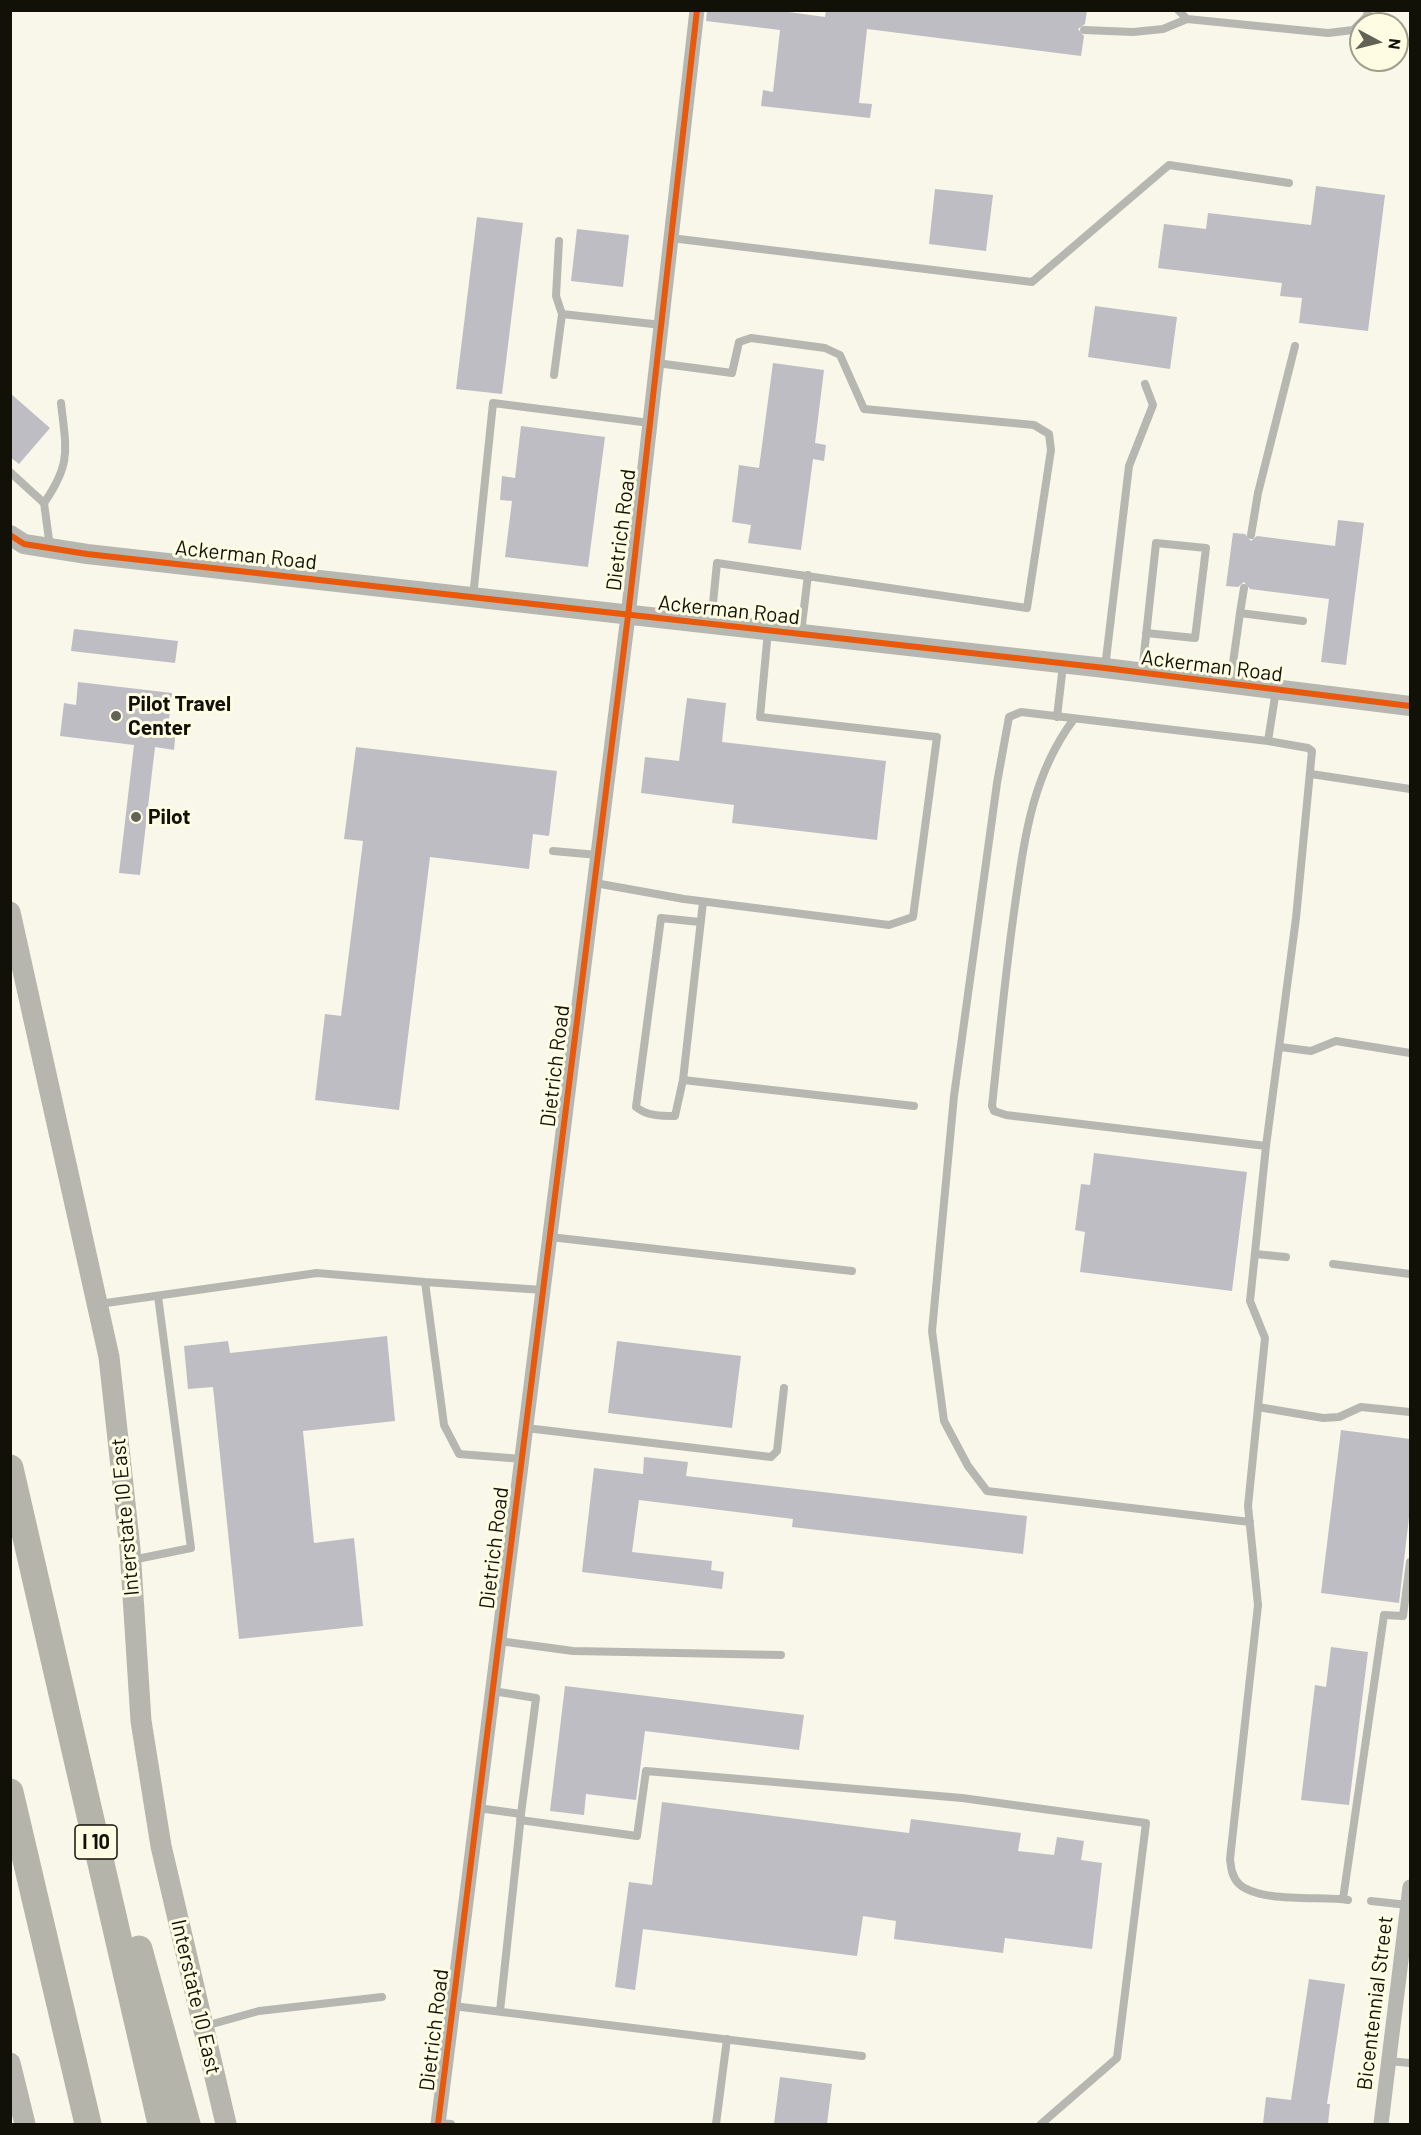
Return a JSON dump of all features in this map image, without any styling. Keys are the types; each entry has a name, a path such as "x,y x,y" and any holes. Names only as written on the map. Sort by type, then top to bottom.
{"highway":[{"name":"I 10","path":"10,1468 161,2124"},
{"path":"31,1558 187,2124"},
{"path":"10,1792 88,2124"}],"main road":[{"name":"Interstate 10 East","path":"10,912 109,1357 131,1560 141,1721 161,1846 226,2124"},
{"path":"10,2063 25,2124"}],"street":[{"name":"Dietrich Road","path":"443,2124 453,2006 628,616 697,10"},
{"name":"Ackerman Road","path":"15,544 768,632 1105,668 1141,675 1410,706"},
{"name":"Bicentennial Street","path":"1382,2124 1410,1887"}],"lane":[{"path":"1178,10 1186,19"},
{"path":"1084,30 1132,32 1163,29 1186,19 1328,33 1353,30 1366,17 1369,10"},
{"path":"671,238 1032,282 1169,165 1289,183"},
{"path":"554,375 562,314 556,296 560,241"},
{"path":"562,314 662,325"},
{"path":"657,363 732,373 740,342 751,338 825,348 840,355 864,409 1034,425 1048,434 1051,450 1027,608 717,563 711,625"},
{"path":"1251,535 1258,493 1295,346"},
{"path":"1105,668 1128,466 1153,405 1145,384"},
{"path":"44,503 58,482 67,457 61,403"},
{"path":"473,597 493,404 650,423"},
{"path":"10,472 44,503 50,547"},
{"path":"1141,675 1156,543 1206,548 1195,638 1146,633"},
{"path":"801,635 808,575"},
{"path":"1230,685 1244,588"},
{"path":"1240,614 1303,621"},
{"path":"595,883 703,902 889,925 913,917 937,737 760,717 768,632"},
{"path":"1057,717 1063,665"},
{"path":"1268,741 1276,690"},
{"path":"1250,1522 987,1491 968,1466 944,1421 932,1331 954,1096 1004,736 1009,717 1021,712 1268,741 1308,748 1313,756 1280,1047 1266,1146 1250,1301 1265,1338 1248,1506 1250,1522 1258,1605 1230,1859 1232,1873 1239,1884 1258,1895 1346,1899 1384,1615 1403,1616 1410,1562"},
{"path":"1074,719 1060,737 1043,770 1032,801 1007,966 992,1106 994,1111 1018,1117 1266,1146"},
{"path":"1311,774 1410,789"},
{"path":"553,850 598,855"},
{"path":"700,922 661,918 636,1107 642,1112 655,1116 675,1116 683,1080 703,902"},
{"path":"1280,1047 1311,1051 1336,1041 1410,1053"},
{"path":"683,1080 914,1106"},
{"path":"550,1237 852,1271"},
{"path":"1255,1254 1286,1257"},
{"path":"1333,1264 1410,1274"},
{"path":"97,1304 317,1273 543,1290"},
{"path":"425,1282 444,1425 459,1454 522,1459"},
{"path":"131,1560 191,1548 158,1296"},
{"path":"526,1428 771,1457 777,1450 784,1388"},
{"path":"1258,1407 1323,1418 1339,1417 1361,1407 1410,1412"},
{"path":"499,1641 573,1651 781,1655"},
{"path":"493,1691 536,1698 500,2011"},
{"path":"478,1808 637,1836 646,1771 962,1798 1146,1823 1117,2058 1041,2124"},
{"path":"1371,1901 1409,1905"},
{"path":"203,2026 259,2011 382,1997"},
{"path":"453,2006 862,2056"},
{"path":"716,2124 727,2039"},
{"path":"1389,2061 1410,2063"}],"building":[{"path":"707,10 774,10 825,17 826,10 1087,10 1085,24 1078,29 1084,36 1081,56 867,29 859,103 872,104 870,118 761,106 763,90 773,92 780,30 706,21"},
{"path":"1316,186 1385,195 1368,331 1299,323 1302,298 1280,296 1282,283 1158,268 1164,224 1206,229 1208,213 1311,225"},
{"path":"935,189 993,195 986,251 929,244"},
{"path":"477,217 523,223 502,394 456,389"},
{"path":"577,229 629,235 623,287 571,281"},
{"path":"1095,306 1177,317 1170,369 1088,357"},
{"path":"773,363 824,370 815,443 826,445 824,461 813,459 801,550 748,543 751,525 732,522 739,465 759,468"},
{"path":"10,393 50,428 19,464 10,457"},
{"path":"521,426 605,437 588,567 505,557 512,501 500,500 502,476 515,478"},
{"path":"1338,520 1364,523 1346,665 1321,662 1329,599 1250,589 1244,582 1238,587 1226,586 1233,533 1245,534 1251,541 1257,536 1335,546"},
{"path":"74,629 178,641 175,663 71,651"},
{"name":"Pilot Travel Center","path":"78,682 172,693 168,728 176,729 174,750 155,747 140,875 119,873 134,745 60,736 64,703 76,705"},
{"path":"687,698 726,703 722,742 886,761 877,840 732,823 734,805 641,793 645,757 679,761"},
{"path":"356,747 557,771 549,836 533,834 529,869 430,857 399,1110 315,1100 325,1014 341,1016 363,841 344,839"},
{"path":"1094,1153 1247,1172 1232,1291 1080,1272 1085,1232 1075,1230 1081,1184 1090,1185"},
{"path":"387,1336 395,1421 303,1431 314,1543 354,1538 363,1626 239,1639 213,1387 188,1389 184,1346 228,1341 230,1353"},
{"path":"617,1341 741,1356 732,1428 608,1413"},
{"path":"1341,1430 1410,1439 1410,1509 1399,1603 1321,1593"},
{"path":"644,1457 688,1462 686,1476 1027,1516 1023,1554 792,1527 793,1519 639,1500 632,1552 712,1561 711,1570 724,1572 722,1589 582,1572 594,1468 643,1474"},
{"path":"1331,1647 1368,1652 1349,1805 1301,1800 1315,1685 1326,1687"},
{"path":"565,1686 804,1715 799,1750 645,1731 636,1800 586,1794 584,1815 550,1811"},
{"path":"662,1802 909,1833 911,1819 1021,1833 1018,1851 1054,1855 1057,1837 1084,1841 1081,1860 1102,1863 1092,1949 1005,1938 1003,1953 894,1939 896,1921 863,1916 857,1956 643,1929 635,1990 615,1987 629,1882 652,1885"},
{"path":"1309,1979 1345,1984 1327,2104 1330,2104 1328,2124 1263,2124 1266,2097 1291,2100"},
{"path":"780,2077 832,2084 827,2124 774,2124"}],"cycle path":[{"path":"438,2124 628,616 697,10"},
{"path":"10,535 24,544 87,554 1105,668 1410,706"}],"place":[{"name":"Pilot Travel Center","path":"116,716"},
{"name":"Pilot","path":"136,817"}]}
